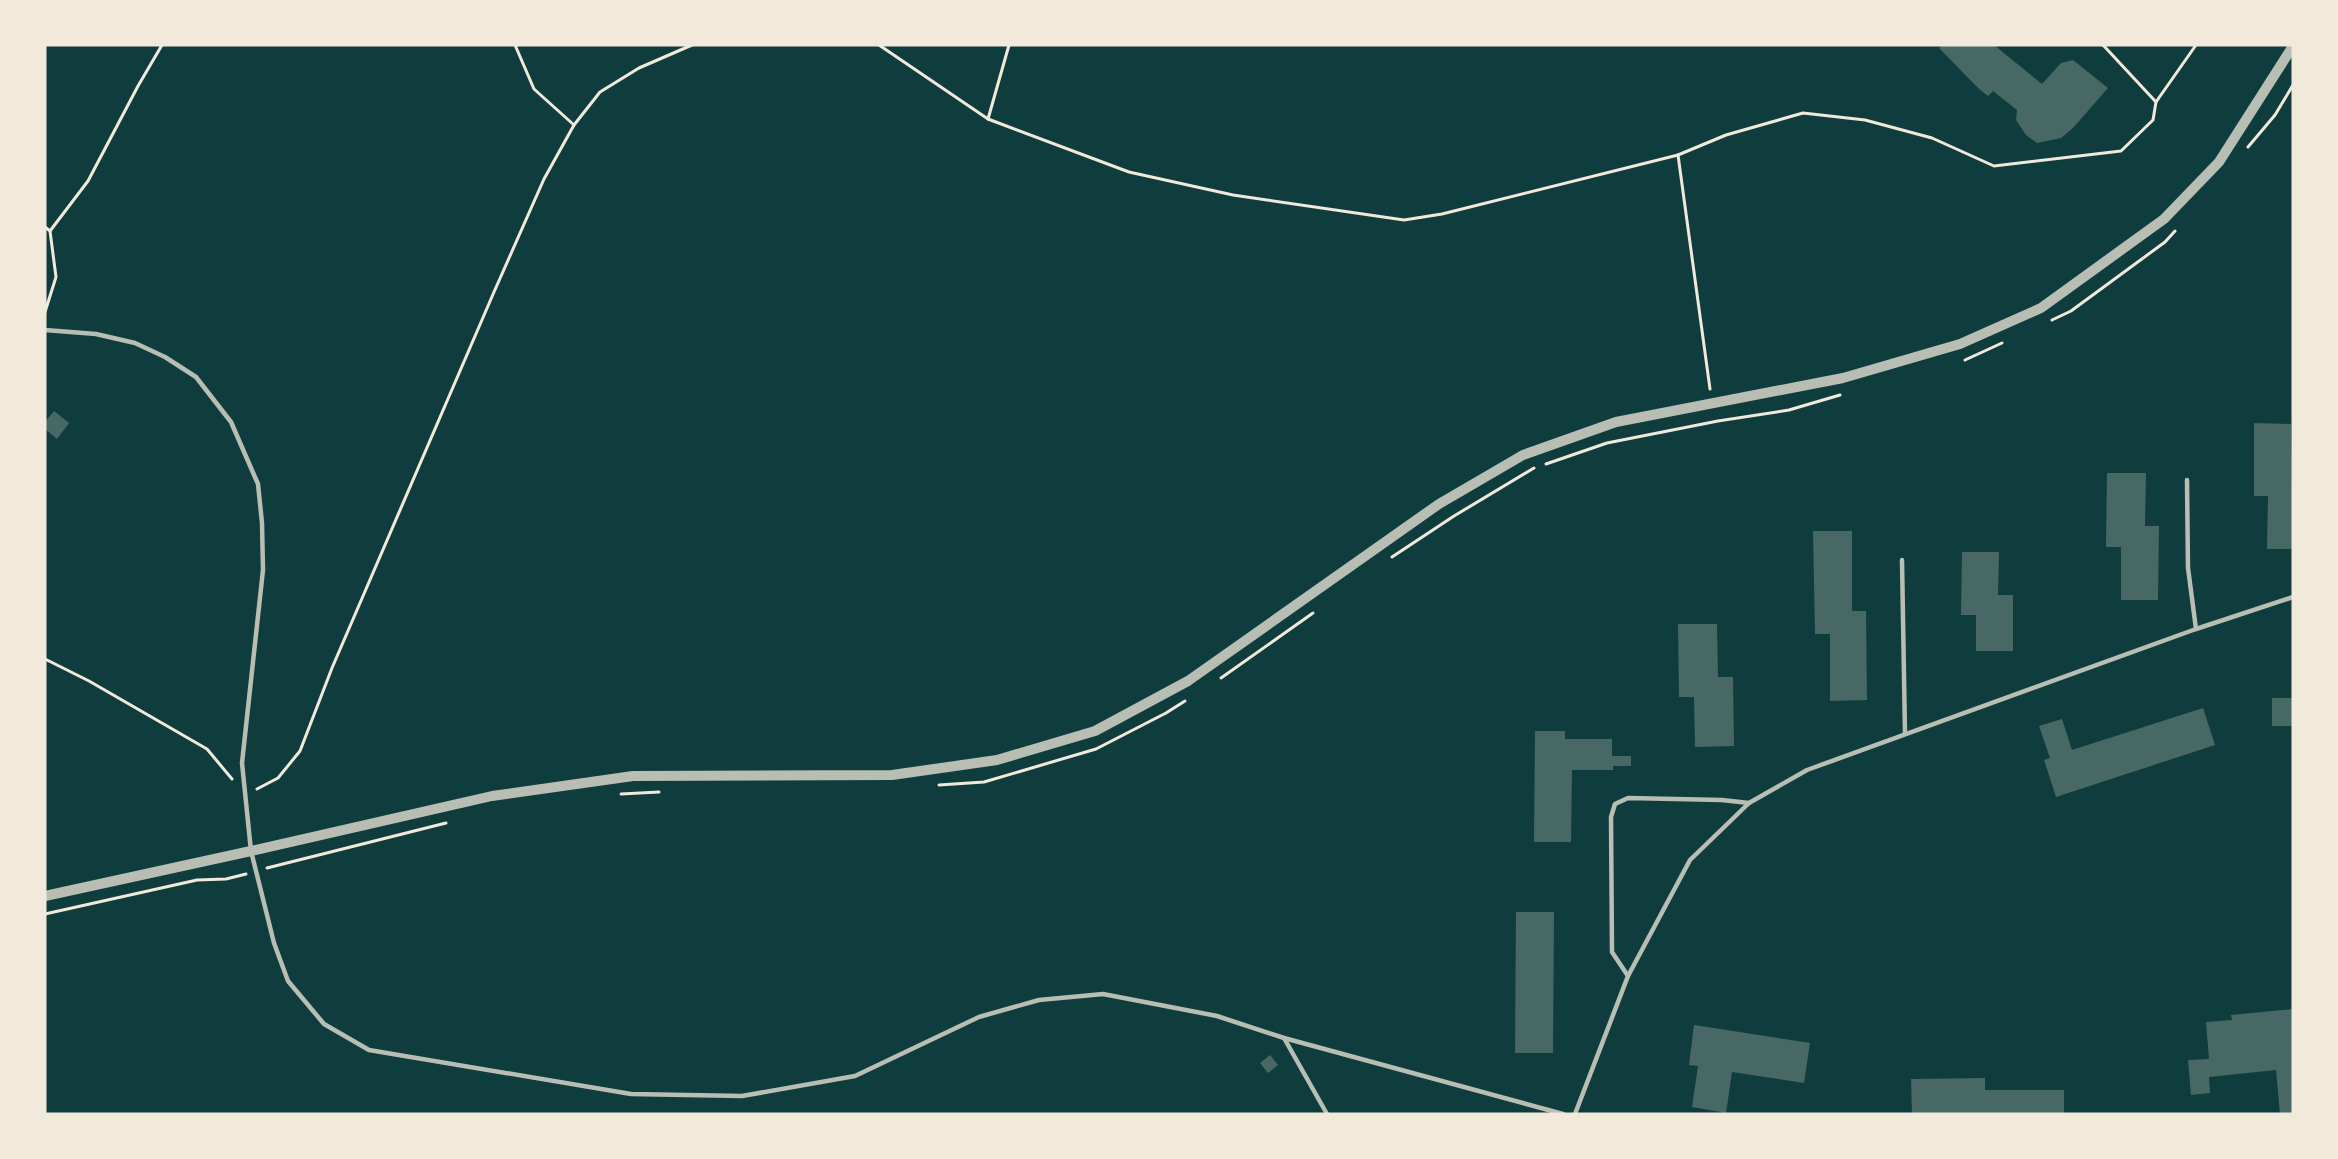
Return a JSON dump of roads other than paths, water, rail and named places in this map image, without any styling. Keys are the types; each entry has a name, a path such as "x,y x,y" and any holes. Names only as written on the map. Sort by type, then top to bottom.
{"street":[{"path":"45,896 492,796 633,776 892,775 997,760 1095,731 1188,681 1439,504 1523,455 1617,422 1854,375 1960,344 2041,308 2164,219 2219,162 2293,48"}],"lane":[{"path":"45,330 96,334 135,343 165,357 196,377 231,422 258,484 262,523 263,570 242,763 251,851 274,943 288,981 324,1024 369,1050 620,1092 742,1096 855,1076 979,1017 1039,1000 1103,994 1217,1016 1284,1038 1563,1114"},
{"path":"2187,480 2188,568 2196,629"},
{"path":"1902,560 1905,734"},
{"path":"1575,1114 1628,976 1690,860 1749,803 1807,770 2196,629 2293,597"},
{"path":"1628,976 1612,952 1611,817 1615,804 1628,798 1722,800 1749,803"},
{"path":"1284,1038 1327,1114"}]}
